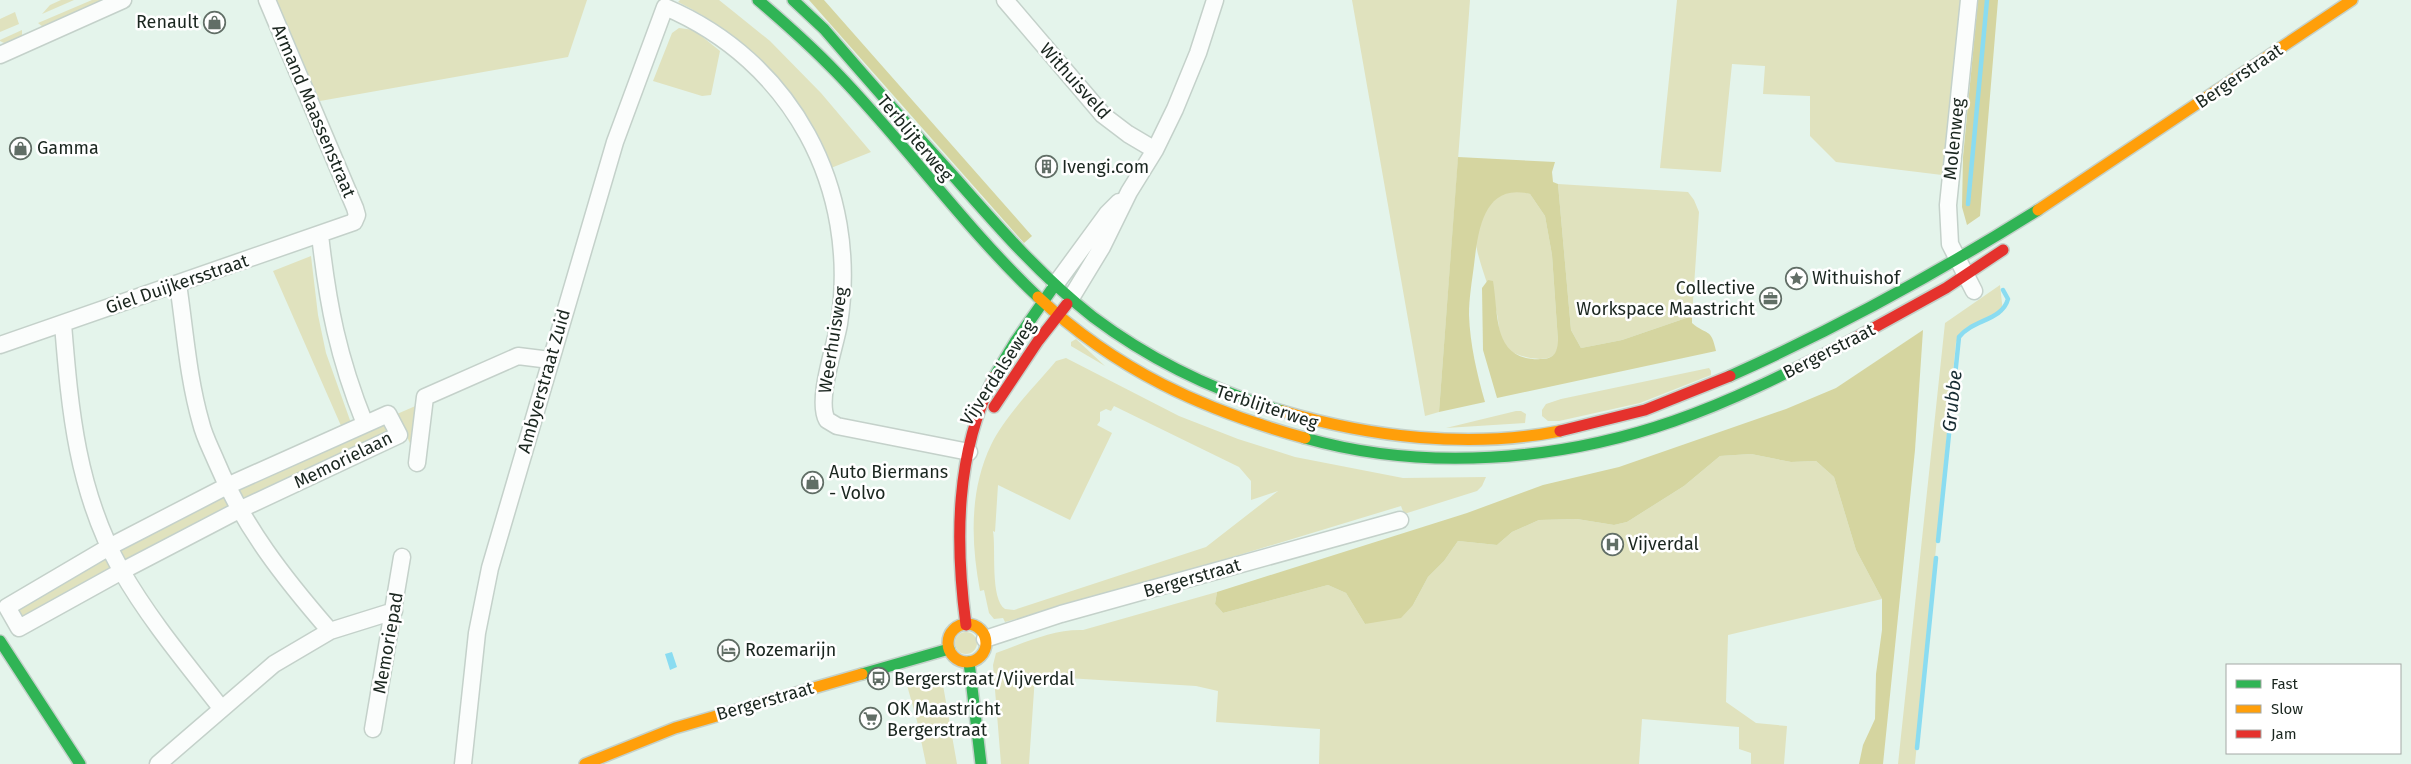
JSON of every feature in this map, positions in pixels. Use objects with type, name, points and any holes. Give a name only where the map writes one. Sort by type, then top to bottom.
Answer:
[{"type":"main road","name":"Terblijterweg","points":[[758,0],[809,44],[845,82],[968,226],[1008,269],[1043,302],[1088,339],[1155,381],[1212,408],[1260,426],[1317,442],[1352,449],[1408,456],[1490,457]]},
{"type":"main road","name":"Terblijterweg","points":[[793,0],[824,29],[1006,236],[1055,285],[1097,320],[1157,358],[1212,385],[1258,403],[1320,421],[1373,432],[1414,436],[1489,437]]},
{"type":"main road","name":"Bergerstraat","points":[[1489,437],[1533,435],[1611,420],[1676,399],[1835,327],[1958,261],[2020,222],[2127,154],[2352,0]]},
{"type":"main road","name":"Bergerstraat","points":[[2040,223],[2127,154]]},
{"type":"main road","name":"Bergerstraat","points":[[1490,457],[1573,448],[1618,438],[1683,418],[1746,392],[1832,351],[1965,276],[2013,243]]},
{"type":"main road","points":[[1043,302],[1055,285]]},
{"type":"main road","points":[[1058,315],[1071,298]]},
{"type":"main road","name":"Vijverdalseweg","points":[[966,625],[958,538],[961,490],[977,417],[1001,365],[1043,302]]},
{"type":"main road","name":"Vijverdalseweg","points":[[969,452],[995,405],[1058,315]]},
{"type":"main road","points":[[966,625],[978,628],[985,639],[983,652],[975,660],[969,662],[957,659],[949,649],[948,641],[958,627],[966,625]]},
{"type":"main road","points":[[0,641],[80,764]]},
{"type":"main road","name":"Bergerstraat","points":[[585,764],[638,741],[685,725],[949,649]]},
{"type":"main road","points":[[969,662],[981,764]]},
{"type":"street","points":[[0,55],[123,0]]},
{"type":"street","name":"Armand Maassenstraat","points":[[267,0],[355,208],[354,222]]},
{"type":"street","name":"Withuisveld","points":[[1005,0],[1103,116],[1155,150]]},
{"type":"street","points":[[1071,298],[1102,248],[1129,192],[1155,150],[1179,101],[1215,0]]},
{"type":"street","name":"Molenweg","points":[[1969,0],[1948,193],[1950,244],[1974,291]]},
{"type":"street","name":"Ambyerstraat Zuid","points":[[463,764],[470,691],[484,592],[615,142],[665,7]]},
{"type":"street","name":"Weerhuisweg","points":[[665,7],[713,31],[742,53],[763,73],[794,111],[820,160],[836,209],[843,266],[840,318],[823,402],[827,420],[837,426],[969,452]]},
{"type":"street","points":[[1055,285],[1107,214],[1129,192]]},
{"type":"street","name":"Giel Duijkersstraat","points":[[0,345],[354,222]]},
{"type":"street","points":[[320,235],[330,313],[337,344],[365,424]]},
{"type":"street","points":[[178,284],[192,386],[201,425],[227,486],[239,510],[270,559],[330,631]]},
{"type":"street","points":[[63,324],[70,410],[80,461],[88,491],[109,547],[156,624],[221,708]]},
{"type":"street","points":[[417,463],[425,396],[518,356],[550,360]]},
{"type":"street","name":"Memorielaan","points":[[388,414],[399,435],[239,510],[122,570],[19,628],[7,607],[109,547],[227,486],[365,424],[388,414]]},
{"type":"street","name":"Bergerstraat","points":[[985,639],[1062,614],[1400,520]]},
{"type":"street","name":"Memoriepad","points":[[373,729],[402,556]]},
{"type":"street","points":[[158,764],[274,664],[330,631],[394,611]]},
{"type":"green space","points":[[61,0],[74,0],[42,14],[50,5]]},
{"type":"green space","points":[[92,0],[105,0],[43,27],[38,23]]},
{"type":"green space","points":[[274,0],[587,0],[568,57],[320,101]]},
{"type":"green space","points":[[680,0],[719,0],[770,41],[821,93],[871,152],[831,168],[811,123],[790,92],[777,77],[763,62],[731,35],[678,2]]},
{"type":"green space","points":[[809,0],[824,0],[1032,236],[1024,243]]},
{"type":"green space","points":[[1352,0],[1470,0],[1439,412],[1425,416]]},
{"type":"green space","points":[[1677,0],[1963,0],[1942,175],[1836,162],[1810,136],[1810,96],[1763,94],[1765,66],[1732,64],[1721,172],[1660,168]]},
{"type":"green space","points":[[1978,0],[1998,0],[1980,216],[1967,225],[1962,207],[1963,157]]},
{"type":"green space","points":[[15,12],[19,24],[0,32],[0,19]]},
{"type":"green space","points":[[679,28],[694,30],[720,51],[711,95],[702,96],[653,81],[672,33]]},
{"type":"green space","points":[[22,30],[22,36],[6,44],[0,41],[0,40]]},
{"type":"green space","points":[[1458,157],[1555,162],[1552,172],[1553,182],[1558,184],[1571,330],[1581,348],[1622,340],[1692,316],[1692,323],[1710,335],[1716,351],[1497,398],[1483,350],[1482,288],[1488,280],[1493,281],[1501,335],[1506,345],[1515,353],[1526,358],[1547,358],[1555,354],[1558,341],[1552,255],[1545,216],[1530,194],[1514,192],[1502,195],[1493,202],[1486,213],[1481,225],[1476,252],[1469,315],[1474,359],[1485,402],[1439,412]]},
{"type":"green space","points":[[1558,184],[1688,192],[1699,212],[1692,316],[1622,340],[1581,348],[1571,330]]},
{"type":"green space","points":[[1520,191],[1530,194],[1545,216],[1552,255],[1558,345],[1553,356],[1540,359],[1518,355],[1504,345],[1500,335],[1496,310],[1476,244],[1478,229],[1490,205],[1501,195]]},
{"type":"green space","points":[[311,256],[318,315],[326,353],[351,423],[342,428],[273,271]]},
{"type":"green space","points":[[2000,285],[2003,312],[1972,326],[1956,342],[1915,764],[1898,764],[1945,323]]},
{"type":"green space","points":[[1923,330],[1915,450],[1883,764],[1859,764],[1863,745],[1875,719],[1876,674],[1882,630],[1882,599],[1856,550],[1834,477],[1816,461],[1791,462],[1751,454],[1720,456],[1684,486],[1627,522],[1614,525],[1577,519],[1539,520],[1512,532],[1497,545],[1458,541],[1444,561],[1428,577],[1413,605],[1401,618],[1365,624],[1346,593],[1328,585],[1223,613],[1215,604],[1217,592],[1467,513],[1543,485],[1619,467],[1786,409],[1836,388]]},
{"type":"green space","points":[[1076,339],[1105,366],[1071,346],[1071,342]]},
{"type":"green space","points":[[1066,358],[1179,416],[1238,439],[1295,457],[1403,478],[1486,477],[1482,486],[1477,491],[1404,514],[1401,506],[1097,598],[1005,622],[1003,618],[994,619],[989,613],[984,590],[980,591],[974,536],[975,499],[984,463],[997,434],[1056,361]],"holes":[[[1114,406],[1239,467],[1251,481],[1251,500],[1278,491],[1206,547],[1014,610],[1005,609],[1000,603],[995,584],[993,531],[995,532],[998,485],[1070,520],[1112,433],[1097,425],[1100,421],[1100,412],[1106,409],[1111,411]]]},
{"type":"green space","points":[[1709,368],[1711,375],[1640,403],[1559,421],[1548,421],[1542,416],[1542,410],[1546,404],[1561,399]]},
{"type":"green space","points":[[420,404],[412,448],[397,414]]},
{"type":"green space","points":[[1516,411],[1526,414],[1525,423],[1446,428]]},
{"type":"green space","points":[[385,423],[391,434],[243,504],[235,487]]},
{"type":"green space","points":[[1751,454],[1791,462],[1816,461],[1834,477],[1856,550],[1882,599],[1728,635],[1726,702],[1756,723],[1787,726],[1784,764],[1751,764],[1751,753],[1739,749],[1739,727],[1642,719],[1639,764],[1319,764],[1320,729],[1216,722],[1218,691],[1196,686],[1035,676],[1029,764],[1001,764],[993,665],[996,653],[1050,634],[1083,630],[1217,592],[1215,604],[1223,613],[1328,585],[1346,593],[1365,624],[1413,605],[1428,577],[1444,561],[1458,541],[1497,545],[1512,532],[1539,520],[1577,519],[1614,525],[1627,522],[1684,486],[1720,456]]},
{"type":"green space","points":[[223,494],[230,510],[125,565],[117,548]]},
{"type":"green space","points":[[106,554],[114,570],[18,619],[15,604]]},
{"type":"green space","points":[[966,632],[974,635],[977,643],[974,651],[966,654],[958,651],[955,643],[958,635]]},
{"type":"green space","points":[[915,674],[941,674],[957,764],[926,764],[905,678]]},
{"type":"water","points":[[672,652],[677,667],[670,670],[665,654]]},
{"type":"waterway","name":"Grubbe","points":[[1968,204],[1987,0]]},
{"type":"waterway","name":"Grubbe","points":[[1938,541],[1959,337],[1965,331],[2000,312],[2008,299],[2003,290]]},
{"type":"waterway","name":"Grubbe","points":[[1917,748],[1936,558]]},
{"type":"traffic: fast","points":[[758,0],[836,72],[887,128],[985,243],[1038,297]]},
{"type":"traffic: fast","points":[[793,0],[824,29],[1005,234],[1074,302],[1114,332],[1160,360],[1208,384],[1282,411]]},
{"type":"traffic: fast","points":[[1730,376],[1809,339],[1887,298],[2038,210]]},
{"type":"traffic: fast","points":[[994,377],[1015,342],[1052,289]]},
{"type":"traffic: fast","points":[[1305,438],[1350,449],[1444,458],[1538,453],[1585,445],[1630,435],[1697,413],[1764,384],[1850,341]]},
{"type":"traffic: fast","points":[[0,641],[80,764]]},
{"type":"traffic: fast","points":[[862,674],[949,649]]},
{"type":"traffic: fast","points":[[969,662],[981,764]]},
{"type":"traffic: slow","points":[[2038,210],[2352,0]]},
{"type":"traffic: slow","points":[[1038,297],[1098,346],[1162,384],[1231,414],[1305,438]]},
{"type":"traffic: slow","points":[[1282,411],[1350,428],[1420,438],[1491,439],[1560,431]]},
{"type":"traffic: slow","points":[[967,624],[980,630],[986,643],[980,656],[967,662],[954,656],[948,643],[954,630],[967,624]]},
{"type":"traffic: slow","points":[[585,764],[675,728],[862,674]]},
{"type":"traffic: jam","points":[[1850,341],[1946,288],[2003,250]]},
{"type":"traffic: jam","points":[[994,407],[1038,341],[1067,304]]},
{"type":"traffic: jam","points":[[1560,431],[1645,410],[1730,376]]},
{"type":"traffic: jam","points":[[966,625],[960,562],[961,498],[972,436],[981,406],[994,377]]},
{"type":"place","name":"Renault","points":[[215,22]]},
{"type":"place","name":"Gamma","points":[[21,148]]},
{"type":"place","name":"Ivengi.com","points":[[1046,167]]},
{"type":"place","name":"Withuishof","points":[[1796,278]]},
{"type":"place","name":"Collective Workspace Maastricht","points":[[1771,298]]},
{"type":"place","name":"Auto Biermans - Volvo","points":[[813,482]]},
{"type":"place","name":"Vijverdal","points":[[1612,544]]},
{"type":"place","name":"Rozemarijn","points":[[729,650]]},
{"type":"place","name":"Bergerstraat/Vijverdal","points":[[878,679]]},
{"type":"place","name":"OK Maastricht Bergerstraat","points":[[871,719]]}]
